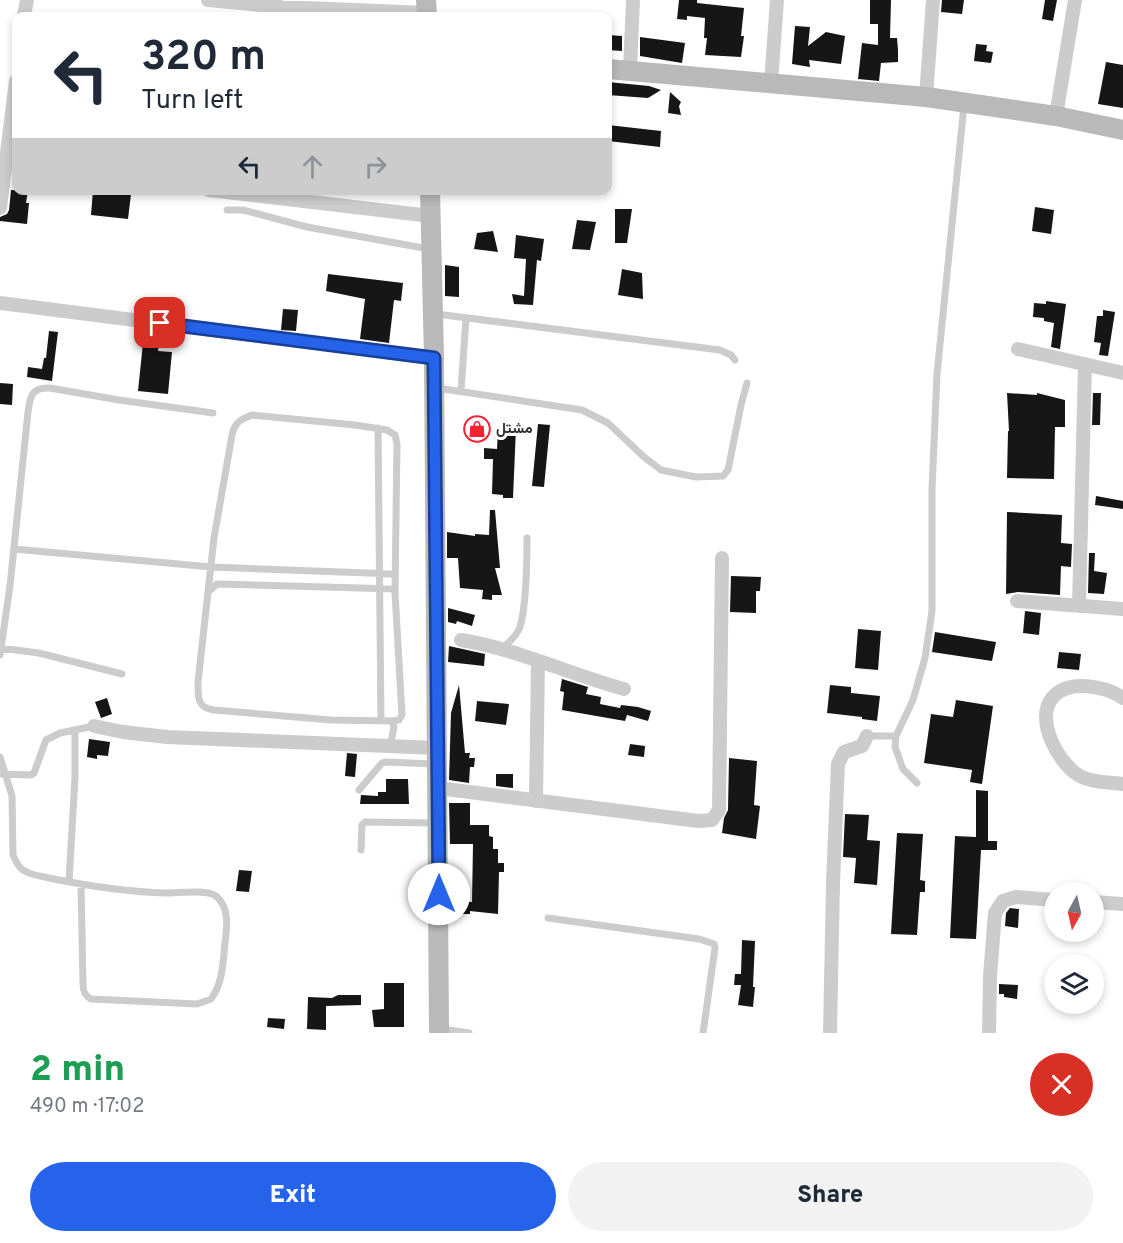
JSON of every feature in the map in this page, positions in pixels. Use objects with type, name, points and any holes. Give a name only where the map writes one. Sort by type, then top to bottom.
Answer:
[{"type":"main road","points":[[612,69],[926,97],[1056,116],[1123,130]]},
{"type":"main road","points":[[430,195],[434,358],[439,1031]]},
{"type":"street","points":[[208,0],[282,7],[426,10]]},
{"type":"street","points":[[630,70],[633,0]]},
{"type":"street","points":[[771,84],[777,0]]},
{"type":"street","points":[[926,97],[933,0]]},
{"type":"street","points":[[1056,116],[1075,0]]},
{"type":"street","points":[[0,208],[12,113]]},
{"type":"street","points":[[252,195],[431,216]]},
{"type":"street","points":[[0,303],[434,358]]},
{"type":"street","points":[[1018,349],[1123,373]]},
{"type":"street","points":[[1079,606],[1085,364]]},
{"type":"street","points":[[438,788],[698,821],[712,820],[719,810],[722,558]]},
{"type":"street","points":[[1017,601],[1123,609]]},
{"type":"street","points":[[461,640],[502,649],[624,689]]},
{"type":"street","points":[[536,801],[538,661]]},
{"type":"street","points":[[1123,698],[1101,688],[1089,687],[1063,691],[1053,697],[1049,704],[1047,726],[1055,750],[1075,773],[1090,781],[1123,784]]},
{"type":"street","points":[[94,726],[167,738],[390,746],[438,756]]},
{"type":"street","points":[[830,1033],[832,883],[838,764],[844,752],[862,746],[867,736]]},
{"type":"street","points":[[989,1033],[990,976],[995,913],[1004,901],[1016,897],[1044,899]]},
{"type":"street","points":[[1104,903],[1123,904]]},
{"type":"lane","points":[[917,783],[903,769],[895,747],[896,736],[913,700],[925,658],[932,611],[932,489],[937,374],[965,103]]},
{"type":"lane","points":[[226,210],[243,210],[307,226],[432,250]]},
{"type":"lane","points":[[433,314],[720,350],[731,355],[735,360]]},
{"type":"lane","points":[[461,391],[466,318]]},
{"type":"lane","points":[[434,388],[582,410],[609,423],[661,470],[713,478],[723,476],[728,470],[747,383]]},
{"type":"lane","points":[[122,674],[39,653],[0,650],[14,549],[30,397],[36,390],[50,388],[213,413]]},
{"type":"lane","points":[[252,415],[391,431],[395,435],[397,444],[395,589],[402,709],[399,720],[392,722],[331,720],[206,709],[201,706],[198,699],[198,682],[211,567],[235,424],[252,415]]},
{"type":"lane","points":[[378,428],[381,721]]},
{"type":"lane","points":[[502,649],[519,627],[527,538]]},
{"type":"lane","points":[[14,549],[211,567],[395,574]]},
{"type":"lane","points":[[207,593],[217,584],[395,589]]},
{"type":"lane","points":[[390,746],[394,727],[392,722]]},
{"type":"lane","points":[[3,774],[34,773],[46,740],[60,733],[94,726]]},
{"type":"lane","points":[[69,882],[75,730]]},
{"type":"lane","points":[[867,736],[896,736]]},
{"type":"lane","points":[[359,790],[382,763],[438,756]]},
{"type":"lane","points":[[0,757],[3,774],[12,795],[13,855],[16,864],[24,871],[69,882],[137,892],[208,892],[214,894],[226,911],[228,925],[220,984],[211,999],[197,1004],[88,997],[84,992],[83,984],[81,884]]},
{"type":"lane","points":[[361,850],[362,825],[365,822],[438,823]]},
{"type":"lane","points":[[439,894],[467,896]]},
{"type":"lane","points":[[548,918],[699,939],[714,944],[703,1033]]},
{"type":"lane","points":[[439,1031],[469,1033]]},
{"type":"building","points":[[679,0],[697,0],[697,3],[744,8],[741,57],[705,55],[707,38],[704,38],[705,18],[687,16],[687,20],[677,19]]},
{"type":"building","points":[[870,0],[891,0],[890,38],[897,38],[898,62],[881,63],[879,81],[858,79],[862,43],[878,45],[878,24],[870,24]]},
{"type":"building","points":[[942,0],[964,0],[962,14],[941,12]]},
{"type":"building","points":[[1045,0],[1057,0],[1053,21],[1042,19]]},
{"type":"building","points":[[795,26],[810,27],[808,46],[826,32],[845,36],[841,64],[809,60],[810,67],[792,64]]},
{"type":"building","points":[[612,35],[622,36],[622,51],[612,50]]},
{"type":"building","points":[[640,37],[685,43],[682,63],[640,56]]},
{"type":"building","points":[[976,44],[987,45],[986,51],[993,52],[991,63],[974,61]]},
{"type":"building","points":[[1106,62],[1123,65],[1123,108],[1098,104]]},
{"type":"building","points":[[612,82],[649,86],[661,90],[648,98],[612,95]]},
{"type":"building","points":[[670,92],[681,102],[679,106],[681,115],[668,113]]},
{"type":"building","points":[[612,125],[661,131],[660,147],[612,141]]},
{"type":"building","points":[[11,190],[12,195],[27,195],[26,203],[29,203],[27,224],[0,221],[0,217],[7,214]]},
{"type":"building","points":[[93,195],[131,195],[128,219],[91,215]]},
{"type":"building","points":[[1035,207],[1054,210],[1051,234],[1032,231]]},
{"type":"building","points":[[615,209],[632,209],[627,243],[615,243]]},
{"type":"building","points":[[577,220],[596,222],[590,250],[572,249]]},
{"type":"building","points":[[493,231],[498,252],[474,249],[477,233]]},
{"type":"building","points":[[516,235],[544,239],[541,261],[537,260],[533,305],[514,304],[512,294],[524,296],[526,259],[514,258]]},
{"type":"building","points":[[445,265],[459,267],[459,297],[445,296]]},
{"type":"building","points":[[622,269],[642,273],[643,299],[618,295]]},
{"type":"building","points":[[328,274],[403,283],[401,301],[394,300],[389,343],[360,339],[365,299],[326,291]]},
{"type":"building","points":[[1046,301],[1066,304],[1060,349],[1051,347],[1054,323],[1044,321],[1044,318],[1033,317],[1034,303],[1046,304]]},
{"type":"building","points":[[283,309],[298,310],[296,331],[281,330]]},
{"type":"building","points":[[1103,310],[1115,312],[1108,356],[1099,355],[1101,343],[1094,342],[1097,316],[1103,316]]},
{"type":"building","points":[[49,331],[58,332],[52,381],[27,377],[28,367],[42,369],[44,358],[46,358]]},
{"type":"building","points":[[143,343],[159,344],[158,351],[172,352],[168,394],[138,391]]},
{"type":"building","points":[[0,383],[13,384],[12,405],[0,404]]},
{"type":"building","points":[[1007,393],[1037,395],[1037,393],[1065,400],[1065,427],[1055,427],[1054,479],[1007,478],[1009,431]]},
{"type":"building","points":[[1093,393],[1101,393],[1100,425],[1092,425]]},
{"type":"building","points":[[538,424],[550,425],[544,487],[532,486]]},
{"type":"building","points":[[498,427],[516,428],[513,498],[503,498],[503,495],[492,494],[493,459],[484,459],[484,448],[497,449]]},
{"type":"building","points":[[1096,496],[1123,501],[1123,509],[1095,505]]},
{"type":"building","points":[[490,510],[495,510],[500,568],[495,568],[502,595],[492,595],[492,600],[482,599],[483,590],[460,588],[458,558],[447,558],[447,532],[475,536],[475,534],[489,535]]},
{"type":"building","points":[[1007,512],[1062,515],[1061,543],[1072,544],[1071,567],[1061,566],[1060,595],[1018,592],[1006,594]]},
{"type":"building","points":[[1089,553],[1095,553],[1094,571],[1107,573],[1104,594],[1088,593]]},
{"type":"building","points":[[731,576],[761,577],[760,591],[756,591],[756,613],[730,612]]},
{"type":"building","points":[[448,608],[475,615],[472,626],[457,621],[456,624],[448,622]]},
{"type":"building","points":[[1025,611],[1041,613],[1039,635],[1023,633]]},
{"type":"building","points":[[858,629],[881,631],[878,670],[855,668]]},
{"type":"building","points":[[935,632],[996,642],[992,661],[932,652]]},
{"type":"building","points":[[449,646],[485,654],[484,666],[448,662]]},
{"type":"building","points":[[1059,652],[1081,654],[1079,670],[1057,668]]},
{"type":"building","points":[[562,679],[588,687],[586,694],[601,697],[600,704],[620,708],[621,705],[638,707],[651,711],[648,721],[627,715],[625,721],[562,710],[564,692],[560,691]]},
{"type":"building","points":[[459,685],[465,753],[470,753],[469,758],[475,758],[474,767],[470,767],[469,783],[449,780],[451,713]]},
{"type":"building","points":[[830,685],[851,687],[851,693],[880,696],[877,721],[827,713]]},
{"type":"building","points":[[107,698],[112,714],[101,718],[95,702]]},
{"type":"building","points":[[956,700],[993,706],[982,784],[970,782],[972,770],[924,763],[931,714],[953,717]]},
{"type":"building","points":[[477,701],[509,704],[506,725],[475,721]]},
{"type":"building","points":[[89,739],[110,742],[108,756],[97,755],[97,759],[87,757]]},
{"type":"building","points":[[630,744],[645,746],[644,757],[628,755]]},
{"type":"building","points":[[347,753],[357,754],[355,777],[345,776]]},
{"type":"building","points":[[729,758],[757,761],[754,805],[760,806],[756,839],[722,833],[724,818],[728,810]]},
{"type":"building","points":[[496,774],[513,774],[513,788],[496,786]]},
{"type":"building","points":[[386,779],[408,779],[409,804],[360,804],[361,795],[378,796],[378,792],[386,792]]},
{"type":"building","points":[[976,790],[988,791],[988,841],[997,841],[997,850],[981,850],[976,939],[950,938],[955,836],[976,837]]},
{"type":"building","points":[[449,803],[470,803],[470,825],[489,825],[489,836],[493,837],[493,849],[498,849],[498,863],[504,863],[504,872],[499,872],[498,914],[470,911],[470,914],[450,914],[450,902],[472,902],[473,844],[450,844]]},
{"type":"building","points":[[845,814],[869,815],[867,840],[880,841],[877,885],[854,883],[856,858],[843,857]]},
{"type":"building","points":[[897,833],[923,834],[920,880],[925,881],[925,892],[920,892],[917,935],[891,934]]},
{"type":"building","points":[[239,870],[252,871],[249,892],[236,891]]},
{"type":"building","points":[[1010,908],[1019,909],[1018,928],[1005,926],[1006,913]]},
{"type":"building","points":[[742,940],[755,941],[753,1007],[738,1005],[741,985],[734,985],[735,974],[741,974]]},
{"type":"building","points":[[384,983],[404,983],[404,1027],[374,1027],[372,1010],[384,1009]]},
{"type":"building","points":[[999,984],[1018,985],[1017,999],[999,994]]},
{"type":"building","points":[[338,995],[361,995],[361,1005],[326,1006],[326,1030],[307,1029],[308,997],[332,998]]},
{"type":"building","points":[[268,1018],[285,1019],[284,1029],[267,1027]]},
{"type":"place","name":"مشتل","points":[[477,429]]},
{"type":"route","points":[[160,323],[434,358],[439,894]]}]
